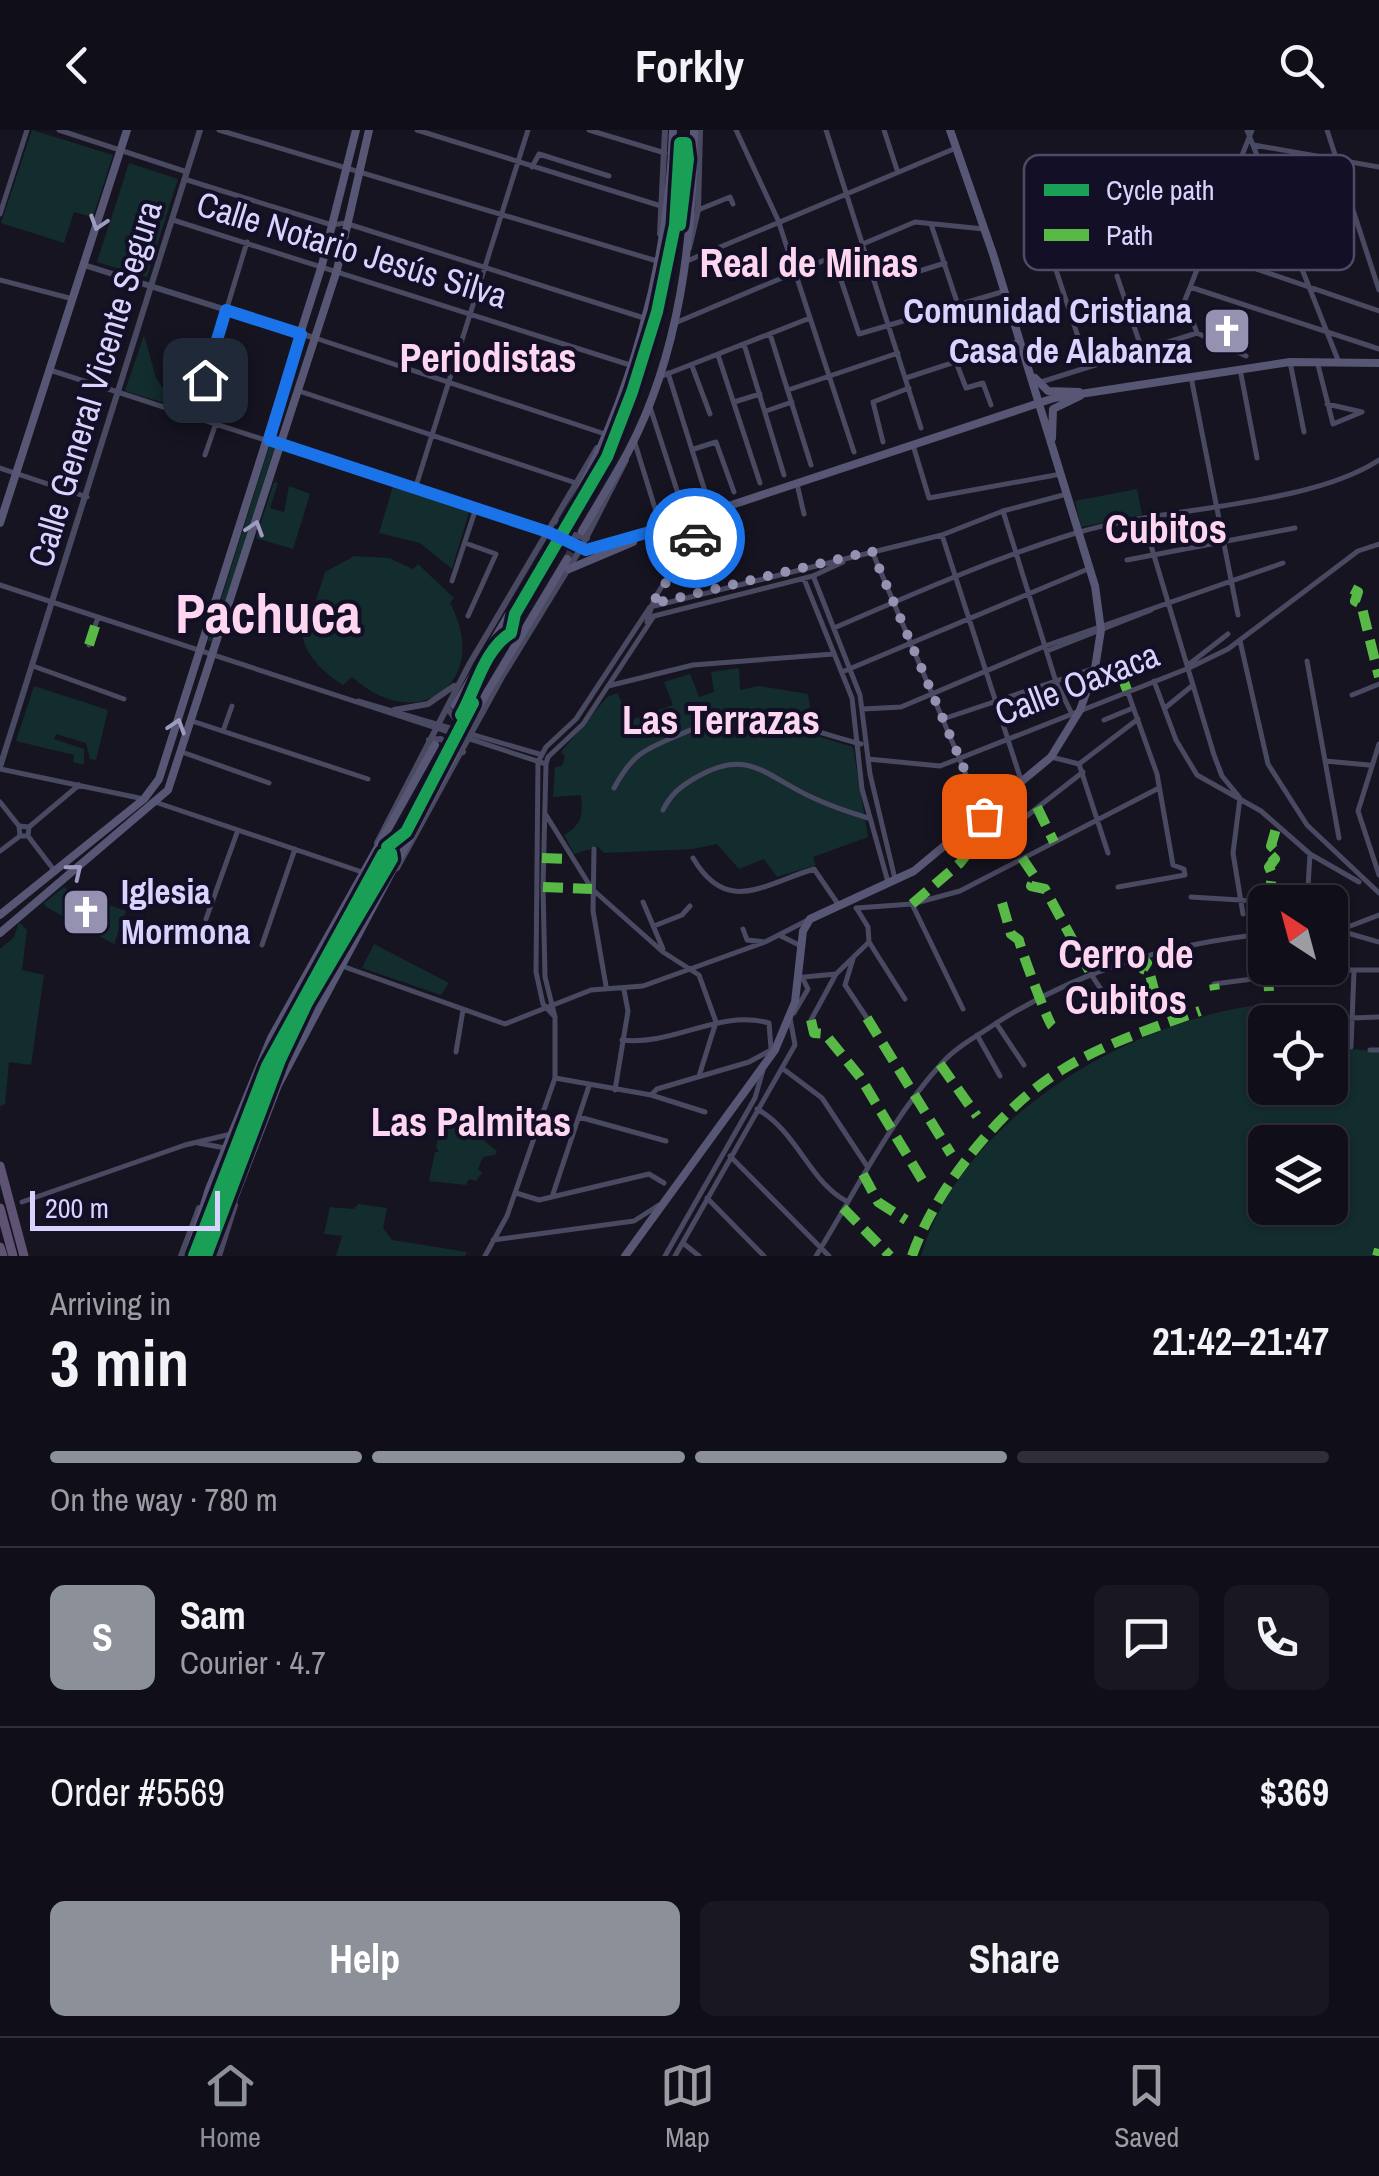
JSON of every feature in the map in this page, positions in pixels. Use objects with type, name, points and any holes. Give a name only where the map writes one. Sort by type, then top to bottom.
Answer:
[{"type":"main road","points":[[0,523],[128,130]]},
{"type":"main road","points":[[0,915],[144,799],[160,779],[322,265],[356,130]]},
{"type":"main road","points":[[0,933],[158,803],[182,752],[337,270],[369,130]]},
{"type":"main road","points":[[560,520],[604,438],[644,318],[669,206],[673,130]]},
{"type":"main road","points":[[584,535],[664,375],[687,257],[697,130]]},
{"type":"main road","points":[[624,1256],[764,1067],[791,1016],[800,946],[810,919],[893,883],[984,816],[1051,758],[1095,668],[1101,628],[1089,568],[1035,384],[950,130]]},
{"type":"main road","points":[[476,719],[514,644],[568,564],[1039,402],[1290,362],[1379,363]]},
{"type":"main road","points":[[1035,384],[1048,390],[1084,393]]},
{"type":"main road","points":[[1052,444],[1053,409],[1084,393]]},
{"type":"main road","points":[[548,532],[592,550],[641,538]]},
{"type":"main road","points":[[450,706],[550,546]]},
{"type":"main road","points":[[497,632],[497,618],[512,608]]},
{"type":"main road","points":[[514,644],[530,632],[532,615]]},
{"type":"main road","points":[[184,1256],[271,1038],[432,743]]},
{"type":"main road","points":[[215,1256],[278,1085],[459,752]]},
{"type":"main road","points":[[0,1166],[13,1256]]},
{"type":"main road","points":[[5,1212],[24,1256]]},
{"type":"main road","points":[[0,1248],[3,1256]]},
{"type":"street","points":[[0,214],[27,130]]},
{"type":"street","points":[[59,130],[332,225],[345,223],[644,318]]},
{"type":"street","name":"Calle General Vicente Segura","points":[[0,768],[200,130]]},
{"type":"street","points":[[219,130],[356,174],[659,258],[665,130]]},
{"type":"street","points":[[417,130],[661,206]]},
{"type":"street","points":[[416,486],[528,130]]},
{"type":"street","points":[[588,130],[665,153]]},
{"type":"street","points":[[687,257],[698,210],[697,130]]},
{"type":"street","points":[[736,130],[778,220],[854,452]]},
{"type":"street","points":[[826,130],[921,428]]},
{"type":"street","points":[[884,130],[898,171]]},
{"type":"street","points":[[1327,130],[1336,155]]},
{"type":"street","points":[[1249,132],[1257,155]]},
{"type":"street","points":[[1253,145],[1313,155]]},
{"type":"street","points":[[687,257],[956,148]]},
{"type":"street","points":[[532,167],[539,154],[606,175],[598,188]]},
{"type":"street","points":[[1354,162],[1379,166]]},
{"type":"street","points":[[698,210],[730,197],[733,204]]},
{"type":"street","points":[[1354,210],[1379,290]]},
{"type":"street","name":"Calle Notario Jesús Silva","points":[[173,220],[630,365]]},
{"type":"street","points":[[675,323],[915,222],[984,229]]},
{"type":"street","points":[[931,224],[958,305]]},
{"type":"street","points":[[194,416],[248,242]]},
{"type":"street","points":[[833,256],[860,334],[1005,291]]},
{"type":"street","points":[[1371,260],[1379,260]]},
{"type":"street","points":[[907,275],[945,263]]},
{"type":"street","points":[[84,265],[448,380],[604,438],[576,483],[560,520],[548,532],[459,682],[432,743]]},
{"type":"street","points":[[1056,270],[1088,367]]},
{"type":"street","points":[[1196,270],[1184,300],[1197,333]]},
{"type":"street","points":[[1263,270],[1379,311]]},
{"type":"street","points":[[1304,270],[1338,360]]},
{"type":"street","points":[[1117,276],[1142,350]]},
{"type":"street","points":[[0,280],[73,299]]},
{"type":"street","points":[[1190,287],[1379,349]]},
{"type":"street","points":[[708,501],[664,375],[811,317]]},
{"type":"street","points":[[1035,384],[1197,333],[1246,356]]},
{"type":"street","points":[[770,334],[811,465]]},
{"type":"street","points":[[906,378],[1019,341]]},
{"type":"street","points":[[744,344],[784,474]]},
{"type":"street","points":[[788,390],[898,353]]},
{"type":"street","points":[[718,355],[760,483]]},
{"type":"street","points":[[1317,360],[1326,404],[1333,424],[1362,412],[1326,404]]},
{"type":"street","points":[[956,362],[966,388],[983,384],[990,405]]},
{"type":"street","points":[[1290,362],[1304,432]]},
{"type":"street","points":[[692,366],[710,414]]},
{"type":"street","points":[[1240,369],[1257,458]]},
{"type":"street","points":[[50,370],[548,532]]},
{"type":"street","points":[[1192,377],[1238,615]]},
{"type":"street","points":[[883,442],[873,402],[909,388]]},
{"type":"street","points":[[298,391],[576,483]]},
{"type":"street","points":[[734,402],[760,394]]},
{"type":"street","points":[[766,411],[793,402]]},
{"type":"street","points":[[648,403],[683,509]]},
{"type":"street","points":[[204,455],[216,423]]},
{"type":"street","points":[[634,439],[658,518]]},
{"type":"street","points":[[693,449],[716,442],[734,492]]},
{"type":"street","points":[[913,445],[929,498],[1061,474]]},
{"type":"street","points":[[834,628],[1078,532],[1351,475],[1379,460]]},
{"type":"street","points":[[0,468],[87,497]]},
{"type":"street","points":[[798,484],[804,514]]},
{"type":"street","points":[[543,759],[579,728],[654,616],[804,579],[872,551],[942,535],[1003,511],[1067,494]]},
{"type":"street","points":[[452,581],[477,507]]},
{"type":"street","points":[[1003,511],[1056,682],[1076,711]]},
{"type":"street","points":[[485,1256],[516,1193],[554,1078],[555,1017],[536,972],[536,813],[543,759],[576,719],[706,516]]},
{"type":"street","points":[[1143,519],[1218,765],[1240,798],[1233,853],[1242,914]]},
{"type":"street","points":[[450,706],[458,722],[472,724],[581,548],[584,535],[570,534],[560,520]]},
{"type":"street","points":[[1126,560],[1295,528]]},
{"type":"street","points":[[942,535],[1022,783]]},
{"type":"street","points":[[465,543],[496,554],[468,616]]},
{"type":"street","name":"Calle Oaxaca","points":[[868,758],[940,766],[1189,667],[1240,640],[1358,551],[1379,544]]},
{"type":"street","points":[[872,551],[984,816]]},
{"type":"street","points":[[652,604],[847,560]]},
{"type":"street","points":[[864,709],[901,707],[1044,649],[1283,563]]},
{"type":"street","points":[[842,672],[1089,568]]},
{"type":"street","points":[[813,576],[864,709],[868,758],[893,883]]},
{"type":"street","points":[[804,579],[842,672],[858,743],[868,818],[893,883]]},
{"type":"street","points":[[0,585],[355,702],[543,759]]},
{"type":"street","points":[[646,627],[652,604]]},
{"type":"street","points":[[89,645],[98,617]]},
{"type":"street","points":[[1189,667],[1228,634]]},
{"type":"street","points":[[1240,640],[1268,764],[1306,825],[1379,893]]},
{"type":"street","points":[[595,689],[694,665],[844,652]]},
{"type":"street","points":[[1307,660],[1322,723],[1339,838]]},
{"type":"street","points":[[33,666],[124,699]]},
{"type":"street","points":[[943,719],[1095,668]]},
{"type":"street","points":[[1154,681],[1190,767],[1206,782],[1240,798],[1310,854],[1359,882]]},
{"type":"street","points":[[394,710],[428,704],[459,682]]},
{"type":"street","points":[[1164,708],[1194,684]]},
{"type":"street","points":[[1352,695],[1379,684]]},
{"type":"street","points":[[1118,887],[1185,875],[1184,869],[1173,865],[1159,788],[1127,690]]},
{"type":"street","points":[[355,702],[394,710],[436,727]]},
{"type":"street","points":[[223,731],[232,706]]},
{"type":"street","points":[[1104,720],[1132,708]]},
{"type":"street","points":[[614,788],[630,760],[641,751],[730,717],[773,718],[867,745]]},
{"type":"street","points":[[432,743],[441,739],[459,752],[470,738],[476,719]]},
{"type":"street","points":[[1078,764],[1138,719]]},
{"type":"street","points":[[192,721],[368,779]]},
{"type":"street","points":[[1379,744],[1369,765],[1358,819],[1379,874]]},
{"type":"street","points":[[182,752],[269,783]]},
{"type":"street","points":[[1051,758],[1078,764],[1083,772],[1108,854]]},
{"type":"street","points":[[543,759],[545,977],[550,1007]]},
{"type":"street","points":[[1325,762],[1369,765]]},
{"type":"street","points":[[662,810],[680,787],[717,766],[740,764],[774,773],[809,796],[868,818]]},
{"type":"street","points":[[0,768],[158,803],[363,872]]},
{"type":"street","points":[[1019,822],[1083,772]]},
{"type":"street","points":[[20,826],[29,826],[80,784]]},
{"type":"street","points":[[856,908],[912,904],[960,891],[1159,788]]},
{"type":"street","points":[[0,802],[20,826],[20,836]]},
{"type":"street","points":[[536,813],[545,813]]},
{"type":"street","points":[[545,813],[592,890],[664,952],[691,969],[704,985],[716,1022],[699,1076]]},
{"type":"street","points":[[29,826],[28,836],[55,871]]},
{"type":"street","points":[[206,919],[238,830]]},
{"type":"street","points":[[0,851],[20,836],[28,836]]},
{"type":"street","points":[[262,944],[294,849]]},
{"type":"street","points":[[594,849],[592,890],[606,986]]},
{"type":"street","points":[[1308,885],[1310,854]]},
{"type":"street","points":[[693,858],[708,880],[731,891],[760,888],[814,869],[838,904]]},
{"type":"street","points":[[1190,897],[1248,899]]},
{"type":"street","points":[[848,900],[868,928],[869,942],[904,999]]},
{"type":"street","points":[[643,902],[664,952]]},
{"type":"street","points":[[912,904],[963,1009]]},
{"type":"street","points":[[654,926],[682,915],[690,906]]},
{"type":"street","points":[[1348,927],[1379,916]]},
{"type":"street","points":[[342,966],[512,1023],[606,986],[624,990],[691,969],[781,936],[810,919]]},
{"type":"street","points":[[743,929],[747,940],[765,942]]},
{"type":"street","points":[[1348,931],[1379,942]]},
{"type":"street","points":[[781,936],[800,946]]},
{"type":"street","points":[[818,1253],[868,1167],[940,1064],[977,1036],[1091,974],[1140,955],[1248,937]]},
{"type":"street","points":[[811,1020],[836,974],[869,942]]},
{"type":"street","points":[[853,957],[844,985],[867,1018]]},
{"type":"street","points":[[1348,971],[1379,970]]},
{"type":"street","points":[[1350,1046],[1354,971]]},
{"type":"street","points":[[799,977],[836,974]]},
{"type":"street","points":[[1091,974],[1118,1014]]},
{"type":"street","points":[[1214,984],[1248,979]]},
{"type":"street","points":[[615,1090],[628,1011],[624,990]]},
{"type":"street","points":[[456,1052],[464,1010]]},
{"type":"street","points":[[675,1256],[795,1045],[791,1016]]},
{"type":"street","points":[[1348,1019],[1379,1018]]},
{"type":"street","points":[[622,1040],[646,1043],[716,1022],[769,1023],[773,1049],[749,1062],[657,1089],[651,1096]]},
{"type":"street","points":[[996,1023],[1024,1065]]},
{"type":"street","points":[[977,1036],[1000,1076]]},
{"type":"street","points":[[1370,1050],[1379,1050]]},
{"type":"street","points":[[665,1256],[754,1098],[764,1067]]},
{"type":"street","points":[[782,1068],[822,1098],[868,1167]]},
{"type":"street","points":[[554,1078],[651,1096],[705,1112]]},
{"type":"street","points":[[552,1197],[589,1086]]},
{"type":"street","points":[[757,1109],[778,1123],[832,1192],[846,1202]]},
{"type":"street","points":[[579,1117],[666,1141]]},
{"type":"street","points":[[5,1212],[22,1202],[195,1142],[231,1134]]},
{"type":"street","points":[[195,1142],[225,1148]]},
{"type":"street","points":[[730,1156],[768,1190],[818,1253],[829,1256]]},
{"type":"street","points":[[516,1193],[539,1200],[645,1174],[664,1184]]},
{"type":"street","points":[[6,1194],[22,1202]]},
{"type":"street","points":[[708,1198],[764,1256]]},
{"type":"street","points":[[493,1240],[634,1221],[666,1202]]},
{"type":"street","points":[[682,1243],[699,1256]]},
{"type":"green space","points":[[32,130],[113,155],[93,217],[74,212],[64,243],[1,223]]},
{"type":"green space","points":[[129,163],[178,179],[147,277],[97,262]]},
{"type":"green space","points":[[144,335],[156,378],[175,406],[125,391]]},
{"type":"green space","points":[[270,444],[275,446],[213,642],[208,641]]},
{"type":"green space","points":[[274,482],[278,483],[270,508],[284,512],[289,486],[310,494],[293,549],[256,538]]},
{"type":"green space","points":[[393,486],[469,512],[452,569],[420,543],[379,533]]},
{"type":"green space","points":[[1137,489],[1142,515],[1081,527],[1075,501]]},
{"type":"green space","points":[[354,556],[389,558],[413,569],[418,564],[454,598],[450,603],[461,631],[462,656],[455,676],[442,692],[424,701],[402,702],[377,694],[352,677],[343,685],[321,668],[309,652],[303,626],[309,623],[325,572]]},
{"type":"green space","points":[[739,668],[740,690],[759,686],[808,694],[814,735],[853,747],[868,837],[813,857],[816,865],[777,877],[764,859],[739,869],[717,844],[693,849],[604,853],[598,847],[574,854],[564,835],[580,819],[581,795],[553,797],[555,767],[562,766],[565,756],[561,752],[607,697],[617,693],[631,720],[673,705],[664,682],[690,674],[699,697],[714,692],[711,672]]},
{"type":"green space","points":[[34,686],[108,710],[96,760],[90,759],[86,743],[56,734],[54,739],[84,749],[84,765],[73,762],[74,755],[16,741]]},
{"type":"green space","points":[[64,887],[74,894],[67,918],[98,928],[106,904],[126,911],[114,944],[46,907],[44,903]]},
{"type":"green space","points":[[19,922],[27,930],[22,970],[44,975],[31,1065],[9,1062],[5,1104],[0,1106],[0,949],[14,937]]},
{"type":"green space","points":[[374,944],[449,983],[441,995],[362,968]]},
{"type":"green space","points":[[1248,1007],[1248,1105],[1348,1105],[1348,1048],[1379,1052],[1379,1256],[921,1256],[941,1207],[971,1163],[1008,1123],[1052,1088],[1149,1035]]},
{"type":"green space","points":[[448,1115],[490,1123],[494,1128],[483,1140],[497,1151],[483,1157],[478,1169],[482,1173],[466,1185],[429,1181],[435,1152],[439,1152],[436,1147],[441,1120],[447,1121]]},
{"type":"green space","points":[[358,1204],[387,1208],[383,1228],[392,1240],[467,1252],[465,1256],[336,1256],[342,1236],[324,1234],[330,1207],[354,1209]]},
{"type":"tunnel","points":[[567,559],[582,532]]},
{"type":"marked path","points":[[1352,589],[1358,592],[1355,601],[1361,604],[1379,677]]},
{"type":"marked path","points":[[89,645],[98,617]]},
{"type":"marked path","points":[[1121,674],[1127,690]]},
{"type":"marked path","points":[[912,904],[960,863],[1002,809],[999,804]]},
{"type":"marked path","points":[[1037,807],[1054,842]]},
{"type":"marked path","points":[[1271,885],[1269,867],[1275,859],[1270,854],[1275,850],[1271,846],[1277,825]]},
{"type":"marked path","points":[[542,858],[571,859]]},
{"type":"marked path","points":[[1022,858],[1035,877],[1031,886],[1045,889],[1091,974]]},
{"type":"marked path","points":[[543,887],[592,889]]},
{"type":"marked path","points":[[1002,903],[1011,934],[1019,940],[1052,1026]]},
{"type":"marked path","points":[[1140,955],[1147,963],[1143,969],[1149,971],[1157,1001]]},
{"type":"marked path","points":[[1214,984],[1215,990]]},
{"type":"marked path","points":[[1269,985],[1269,991]]},
{"type":"marked path","points":[[912,1256],[954,1177],[1018,1103],[1081,1059],[1200,1011]]},
{"type":"marked path","points":[[867,1018],[951,1154]]},
{"type":"marked path","points":[[811,1020],[814,1033],[825,1034],[860,1077],[927,1188]]},
{"type":"marked path","points":[[940,1064],[977,1116]]},
{"type":"marked path","points":[[863,1174],[878,1202],[906,1220]]},
{"type":"marked path","points":[[843,1208],[890,1256]]},
{"type":"marked path","points":[[1377,1256],[1379,1249]]},
{"type":"cycle path","points":[[461,715],[487,659],[511,633],[515,614],[607,457],[657,312],[675,225],[680,143],[686,143],[688,159],[680,225],[675,225]]},
{"type":"cycle path","points":[[387,847],[406,832],[473,703]]},
{"type":"cycle path","points":[[194,1256],[267,1066],[383,854],[391,853],[392,859],[307,1003],[280,1060],[206,1256]]},
{"type":"way so far","points":[[695,538],[652,604],[872,551],[984,816]]},
{"type":"place","name":"Comunidad Cristiana Casa de Alabanza","points":[[1227,331]]},
{"type":"place","name":"Iglesia Mormona","points":[[86,912]]},
{"type":"district","name":"Real de Minas","points":[[809,263]]},
{"type":"district","name":"Periodistas","points":[[488,358]]},
{"type":"district","name":"Cubitos","points":[[1166,529]]},
{"type":"district","name":"Pachuca","points":[[268,614]]},
{"type":"district","name":"Las Terrazas","points":[[721,720]]},
{"type":"district","name":"Cerro de Cubitos","points":[[1126,977]]},
{"type":"district","name":"Las Palmitas","points":[[471,1122]]},
{"type":"route","points":[[205,380],[226,310],[301,334],[269,440],[416,486],[548,532],[586,550],[641,538],[706,516],[695,538]]}]
